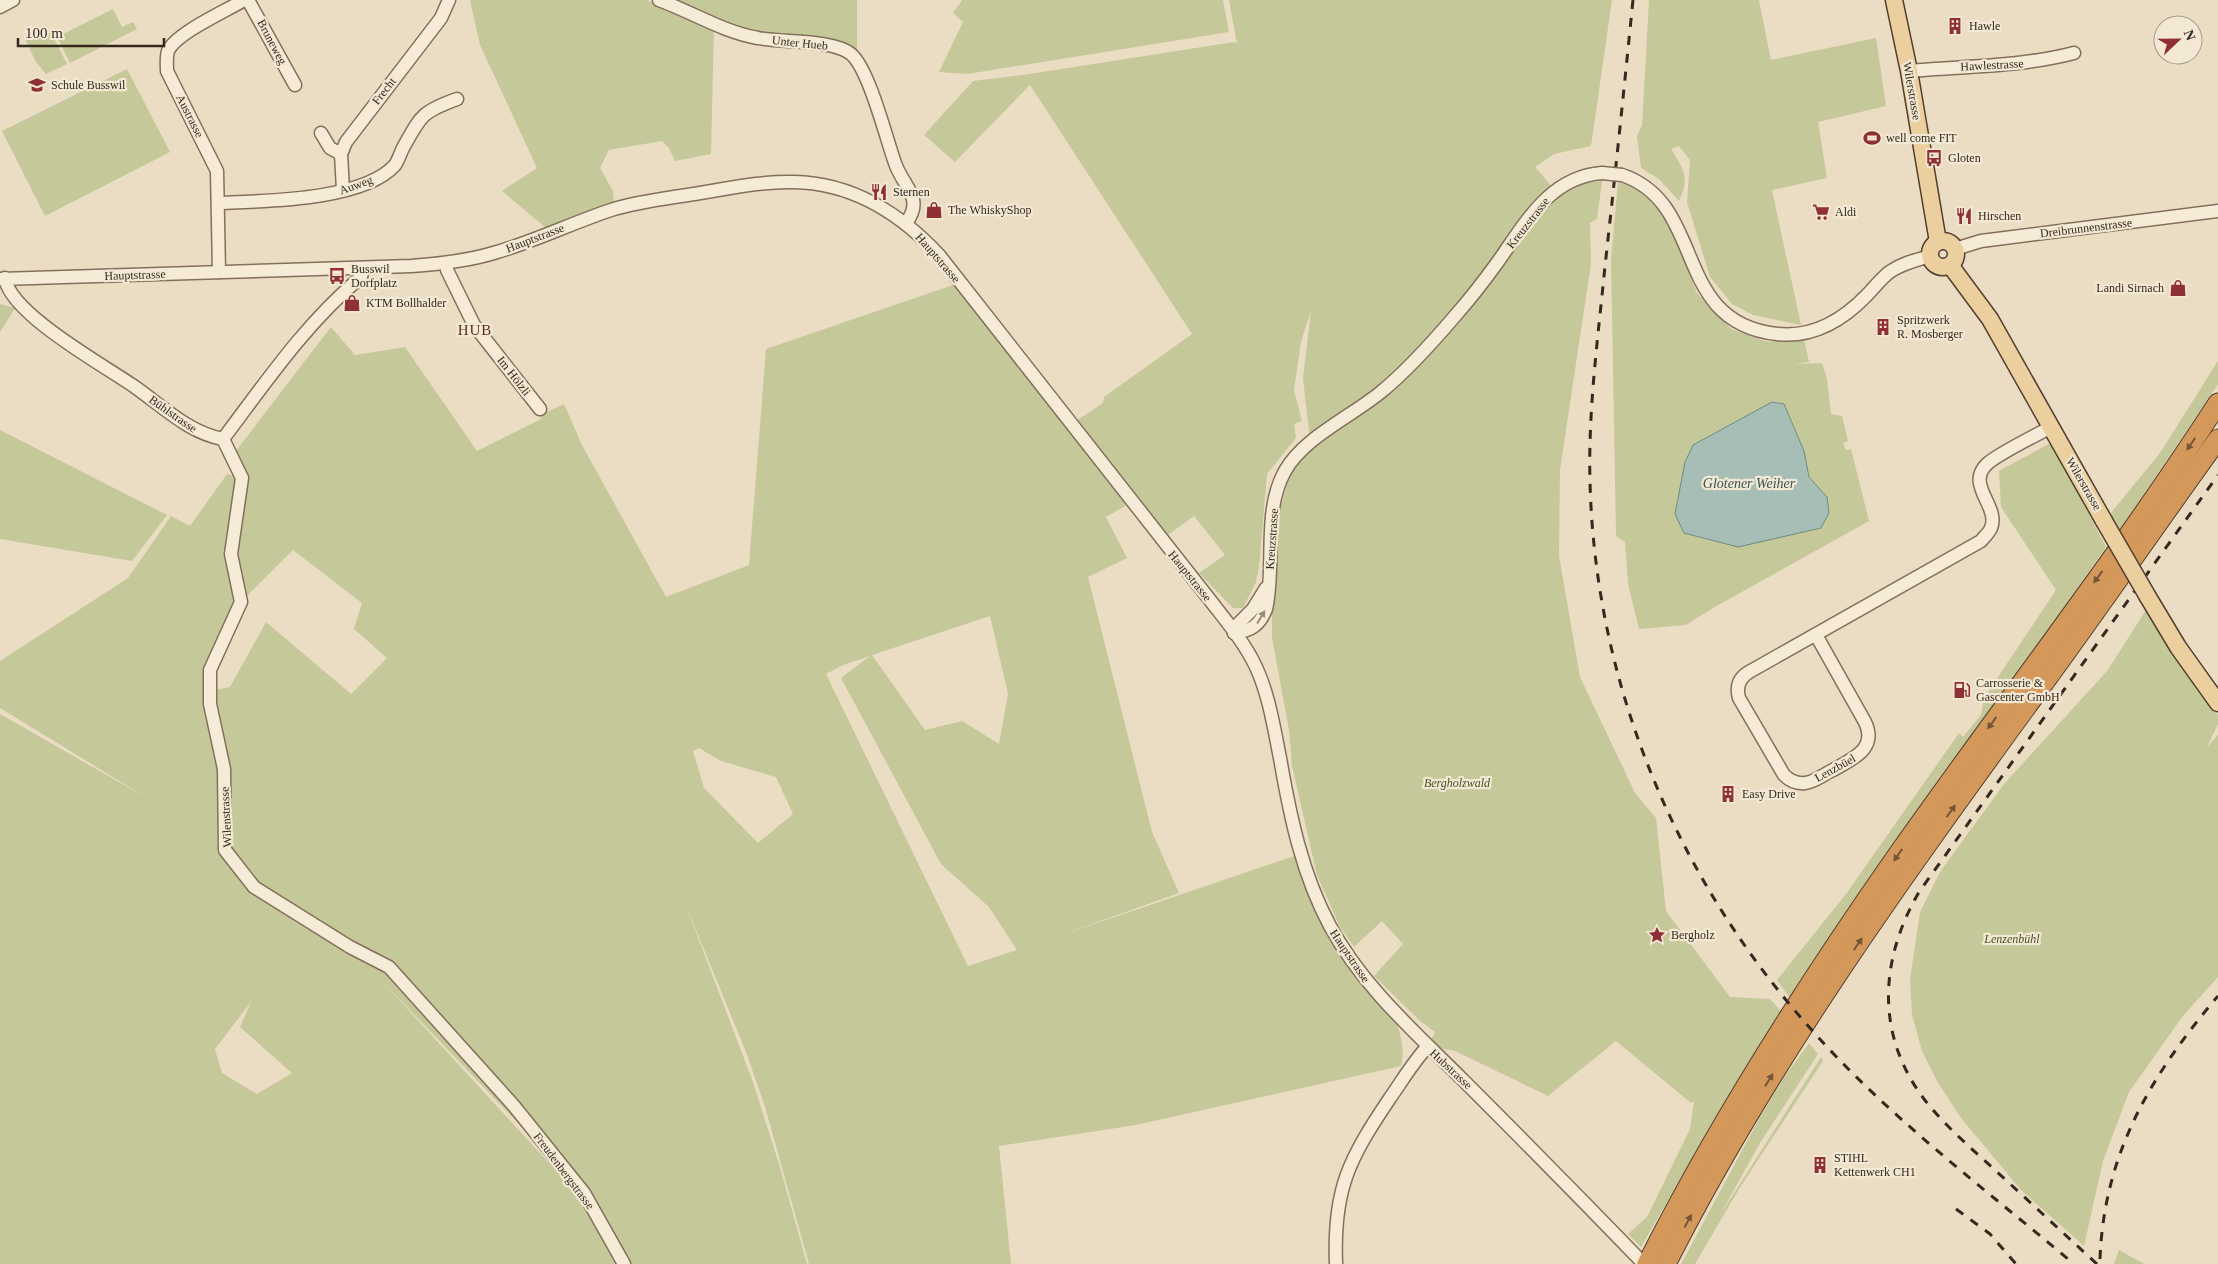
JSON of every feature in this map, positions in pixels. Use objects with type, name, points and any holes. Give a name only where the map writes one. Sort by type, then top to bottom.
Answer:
[{"type":"highway","points":[[1646,1264],[1716,1137],[1809,985],[1898,854],[2125,540],[2218,403]]},
{"type":"highway","points":[[1666,1264],[1743,1123],[1828,988],[1930,840],[2218,439]]},
{"type":"main road","name":"Wilerstrasse","points":[[1894,0],[1909,71],[1938,242]]},
{"type":"main road","points":[[1948,241],[1955,248],[1955,260],[1950,265],[1939,267],[1933,263],[1930,256],[1931,248],[1938,242],[1948,241]]},
{"type":"main road","name":"Wilerstrasse","points":[[1950,265],[1990,319],[2178,648],[2218,703]]},
{"type":"street","points":[[0,7],[13,0]]},
{"type":"street","name":"Bruneweg","points":[[246,0],[295,85]]},
{"type":"street","name":"Austrasse","points":[[219,272],[218,177],[214,164],[167,71],[167,61],[168,52],[180,37],[246,0]]},
{"type":"street","name":"Frecht","points":[[343,190],[341,154],[352,132],[441,18],[449,0]]},
{"type":"street","name":"Unter Hueb","points":[[659,0],[738,34],[778,42],[838,48],[850,54],[858,63],[874,101],[897,171],[914,199],[915,210],[906,223]]},
{"type":"street","name":"Hawlestrasse","points":[[1909,71],[2019,64],[2074,53]]},
{"type":"street","name":"Auweg","points":[[218,203],[286,200],[343,190],[386,173],[397,163],[413,129],[427,111],[457,99]]},
{"type":"street","points":[[321,133],[330,148],[341,154]]},
{"type":"street","name":"Kreuzstrasse","points":[[1234,632],[1238,624],[1257,604],[1267,586],[1274,501],[1282,478],[1292,460],[1312,441],[1367,403],[1412,364],[1475,293],[1530,217],[1551,194],[1574,179],[1602,173],[1622,175],[1649,187],[1665,204],[1698,278],[1715,304],[1733,319],[1761,331],[1778,334],[1798,334],[1827,326],[1854,307],[1892,271],[1907,263],[1930,256]]},
{"type":"street","name":"Hauptstrasse","points":[[3,278],[363,268],[446,263],[512,248],[612,210],[767,183],[795,182],[843,190],[864,198],[906,223],[939,256],[1234,632],[1257,669],[1264,690],[1276,735],[1300,854],[1320,906],[1341,945],[1356,967],[1394,1013],[1428,1046]]},
{"type":"street","name":"Dreibrunnenstrasse","points":[[1955,248],[1990,240],[2218,211]]},
{"type":"street","name":"Im Hölzli","points":[[446,263],[447,270],[474,325],[540,409]]},
{"type":"street","points":[[222,439],[294,344],[313,322],[361,277],[363,268]]},
{"type":"street","name":"Bühlstrasse","points":[[3,278],[11,294],[55,334],[134,386],[182,422],[202,434],[222,439]]},
{"type":"street","name":"Lenzbüel","points":[[1816,635],[1866,722],[1869,737],[1866,746],[1860,754],[1813,781],[1800,784],[1791,781],[1781,772],[1739,698],[1737,689],[1740,681],[1745,674],[1981,541],[1991,528],[1992,513],[1980,489],[1980,475],[1987,464],[2051,427]]},
{"type":"street","name":"Wilenstrasse","points":[[222,439],[242,478],[231,554],[241,602],[210,670],[210,704],[224,769],[225,850],[254,887],[350,947],[389,967],[514,1106]]},
{"type":"street","name":"Hubstrasse","points":[[1336,1264],[1336,1214],[1349,1164],[1374,1121],[1428,1046],[1646,1264]]},
{"type":"street","name":"Freudenbergstrasse","points":[[514,1106],[584,1193],[624,1264]]},
{"type":"green space","points":[[470,0],[646,0],[714,27],[711,154],[675,161],[669,148],[662,141],[609,150],[600,168],[613,191],[614,202],[546,228],[502,191],[537,168],[480,45]]},
{"type":"green space","points":[[670,0],[857,0],[857,51],[821,39],[777,38],[733,27]]},
{"type":"green space","points":[[962,0],[1223,0],[1229,32],[967,74],[939,72],[963,22],[953,13]]},
{"type":"green space","name":"Bergholzwald","points":[[1229,0],[1612,0],[1591,146],[1554,154],[1535,167],[1560,196],[1585,183],[1602,181],[1597,219],[1590,223],[1591,264],[1560,470],[1559,556],[1580,677],[1635,793],[1656,818],[1666,911],[1730,997],[1770,999],[1781,1011],[1708,1131],[1641,1247],[1628,1234],[1647,1217],[1690,1129],[1694,1101],[1691,1103],[1616,1041],[1548,1096],[1455,1051],[1428,1046],[1435,1032],[1419,1020],[1374,976],[1403,944],[1382,921],[1354,947],[1339,925],[1317,875],[1292,766],[1289,730],[1272,638],[1272,595],[1280,508],[1291,472],[1311,450],[1303,378],[1311,310],[1301,342],[1294,390],[1302,421],[1294,424],[1296,438],[1267,474],[1256,582],[1243,608],[1233,608],[1199,573],[1225,555],[1194,516],[1168,535],[1076,421],[1103,403],[1104,397],[1192,334],[1030,85],[955,162],[924,135],[973,81],[1234,42],[1237,44]]},
{"type":"green space","points":[[1649,0],[1759,0],[1771,60],[1876,38],[1886,106],[1818,122],[1827,178],[1772,190],[1801,325],[1753,315],[1732,304],[1710,277],[1687,202],[1690,160],[1679,146],[1671,149],[1682,168],[1685,180],[1679,201],[1659,179],[1641,168],[1637,136],[1642,125]]},
{"type":"green space","points":[[113,9],[122,27],[133,22],[137,29],[70,63],[57,37]]},
{"type":"green space","points":[[50,31],[67,64],[46,74],[36,62],[25,39]]},
{"type":"green space","points":[[127,69],[170,152],[45,216],[2,131]]},
{"type":"green space","points":[[1618,183],[1630,184],[1648,195],[1669,221],[1697,293],[1731,329],[1768,342],[1804,339],[1809,362],[1794,364],[1822,363],[1827,379],[1831,414],[1842,416],[1848,441],[1843,443],[1846,450],[1851,449],[1869,521],[1686,625],[1639,629],[1628,584],[1625,542],[1616,536],[1611,260]]},
{"type":"green space","points":[[956,284],[1132,502],[1106,517],[1127,558],[1088,577],[1152,832],[1179,893],[1053,938],[1300,854],[1321,908],[1388,1004],[1398,1025],[1402,1046],[1401,1066],[1136,1125],[999,1146],[1011,1264],[809,1264],[765,1107],[746,1052],[685,903],[753,1082],[779,1164],[807,1264],[0,1264],[0,714],[147,798],[0,708],[0,661],[128,578],[171,516],[190,526],[227,474],[241,478],[232,456],[331,327],[355,355],[405,347],[477,451],[541,419],[540,415],[564,404],[582,445],[666,597],[749,565],[766,349]],"holes":[[[293,550],[362,603],[354,629],[387,658],[351,694],[266,622],[230,687],[211,691],[226,637],[241,602]],[[990,616],[1008,694],[999,744],[962,721],[925,730],[872,655]],[[870,656],[841,678],[941,864],[989,907],[1017,950],[968,966],[826,674],[843,665]],[[699,748],[721,761],[776,777],[793,814],[758,843],[704,788],[693,751]],[[380,979],[582,1190],[562,1177]],[[251,1002],[240,1027],[292,1073],[257,1094],[222,1073],[215,1049]]]},
{"type":"green space","points":[[0,304],[15,308],[0,332]]},
{"type":"green space","points":[[2218,361],[2218,384],[2120,530],[2110,514],[2160,453]]},
{"type":"green space","points":[[0,430],[167,515],[132,561],[0,539]]},
{"type":"green space","points":[[2058,439],[2055,449],[2106,547],[1992,711],[1904,830],[1790,998],[1777,980],[1846,894],[1959,733],[1963,737],[1981,715],[1984,698],[2056,590],[2001,507],[1999,471]]},
{"type":"green space","name":"Lenzenbühl","points":[[2148,607],[2195,686],[2218,715],[2218,724],[2207,747],[2218,735],[2218,977],[2183,1016],[2129,1092],[2103,1161],[2084,1246],[2021,1190],[1961,1118],[1937,1081],[1922,1051],[1912,1015],[1910,979],[1920,912],[1940,872],[2004,784],[2107,671]]},
{"type":"green space","points":[[1809,1043],[1818,1054],[1760,1143],[1720,1215],[1821,1057],[1823,1061],[1739,1189],[1695,1264],[1681,1264],[1759,1119],[1785,1076]]},
{"type":"green space","points":[[2119,1250],[2144,1264],[2114,1264]]},
{"type":"water","name":"Glotener Weiher","points":[[1772,402],[1784,404],[1804,451],[1809,477],[1827,497],[1829,513],[1821,528],[1738,547],[1684,533],[1675,514],[1685,462],[1693,445]]},
{"type":"railway","points":[[1633,0],[1597,347],[1590,455],[1595,557],[1608,631],[1626,704],[1652,774],[1683,843],[1720,908],[1762,970],[1810,1028],[1871,1091],[1937,1150],[2074,1264]]},
{"type":"railway","points":[[2097,1264],[1959,1136],[1924,1099],[1908,1074],[1897,1049],[1891,1023],[1889,996],[1891,970],[1896,943],[1906,917],[1919,892],[2218,475]]},
{"type":"railway","points":[[2100,1259],[2103,1221],[2111,1184],[2121,1150],[2135,1117],[2152,1086],[2172,1056],[2218,996]]},
{"type":"railway","points":[[1956,1209],[1990,1234],[2016,1264]]},
{"type":"place","name":"Hawle","points":[[1955,26]]},
{"type":"place","name":"Schule Busswil","points":[[37,85]]},
{"type":"place","name":"well come FIT","points":[[1872,138]]},
{"type":"place","name":"Gloten","points":[[1934,158]]},
{"type":"place","name":"Sternen","points":[[879,192]]},
{"type":"place","name":"The WhiskyShop","points":[[934,210]]},
{"type":"place","name":"Aldi","points":[[1821,212]]},
{"type":"place","name":"Hirschen","points":[[1964,216]]},
{"type":"place","name":"Busswil Dorfplatz","points":[[337,276]]},
{"type":"place","name":"Landi Sirnach","points":[[2178,288]]},
{"type":"place","name":"KTM Bollhalder","points":[[352,303]]},
{"type":"place","name":"Spritzwerk R. Mosberger","points":[[1883,327]]},
{"type":"place","name":"Carrosserie & Gascenter GmbH","points":[[1962,690]]},
{"type":"place","name":"Easy Drive","points":[[1728,794]]},
{"type":"place","name":"Bergholz","points":[[1657,935]]},
{"type":"place","name":"STIHL Kettenwerk CH1","points":[[1820,1165]]},
{"type":"district","name":"HUB","points":[[475,330]]}]
